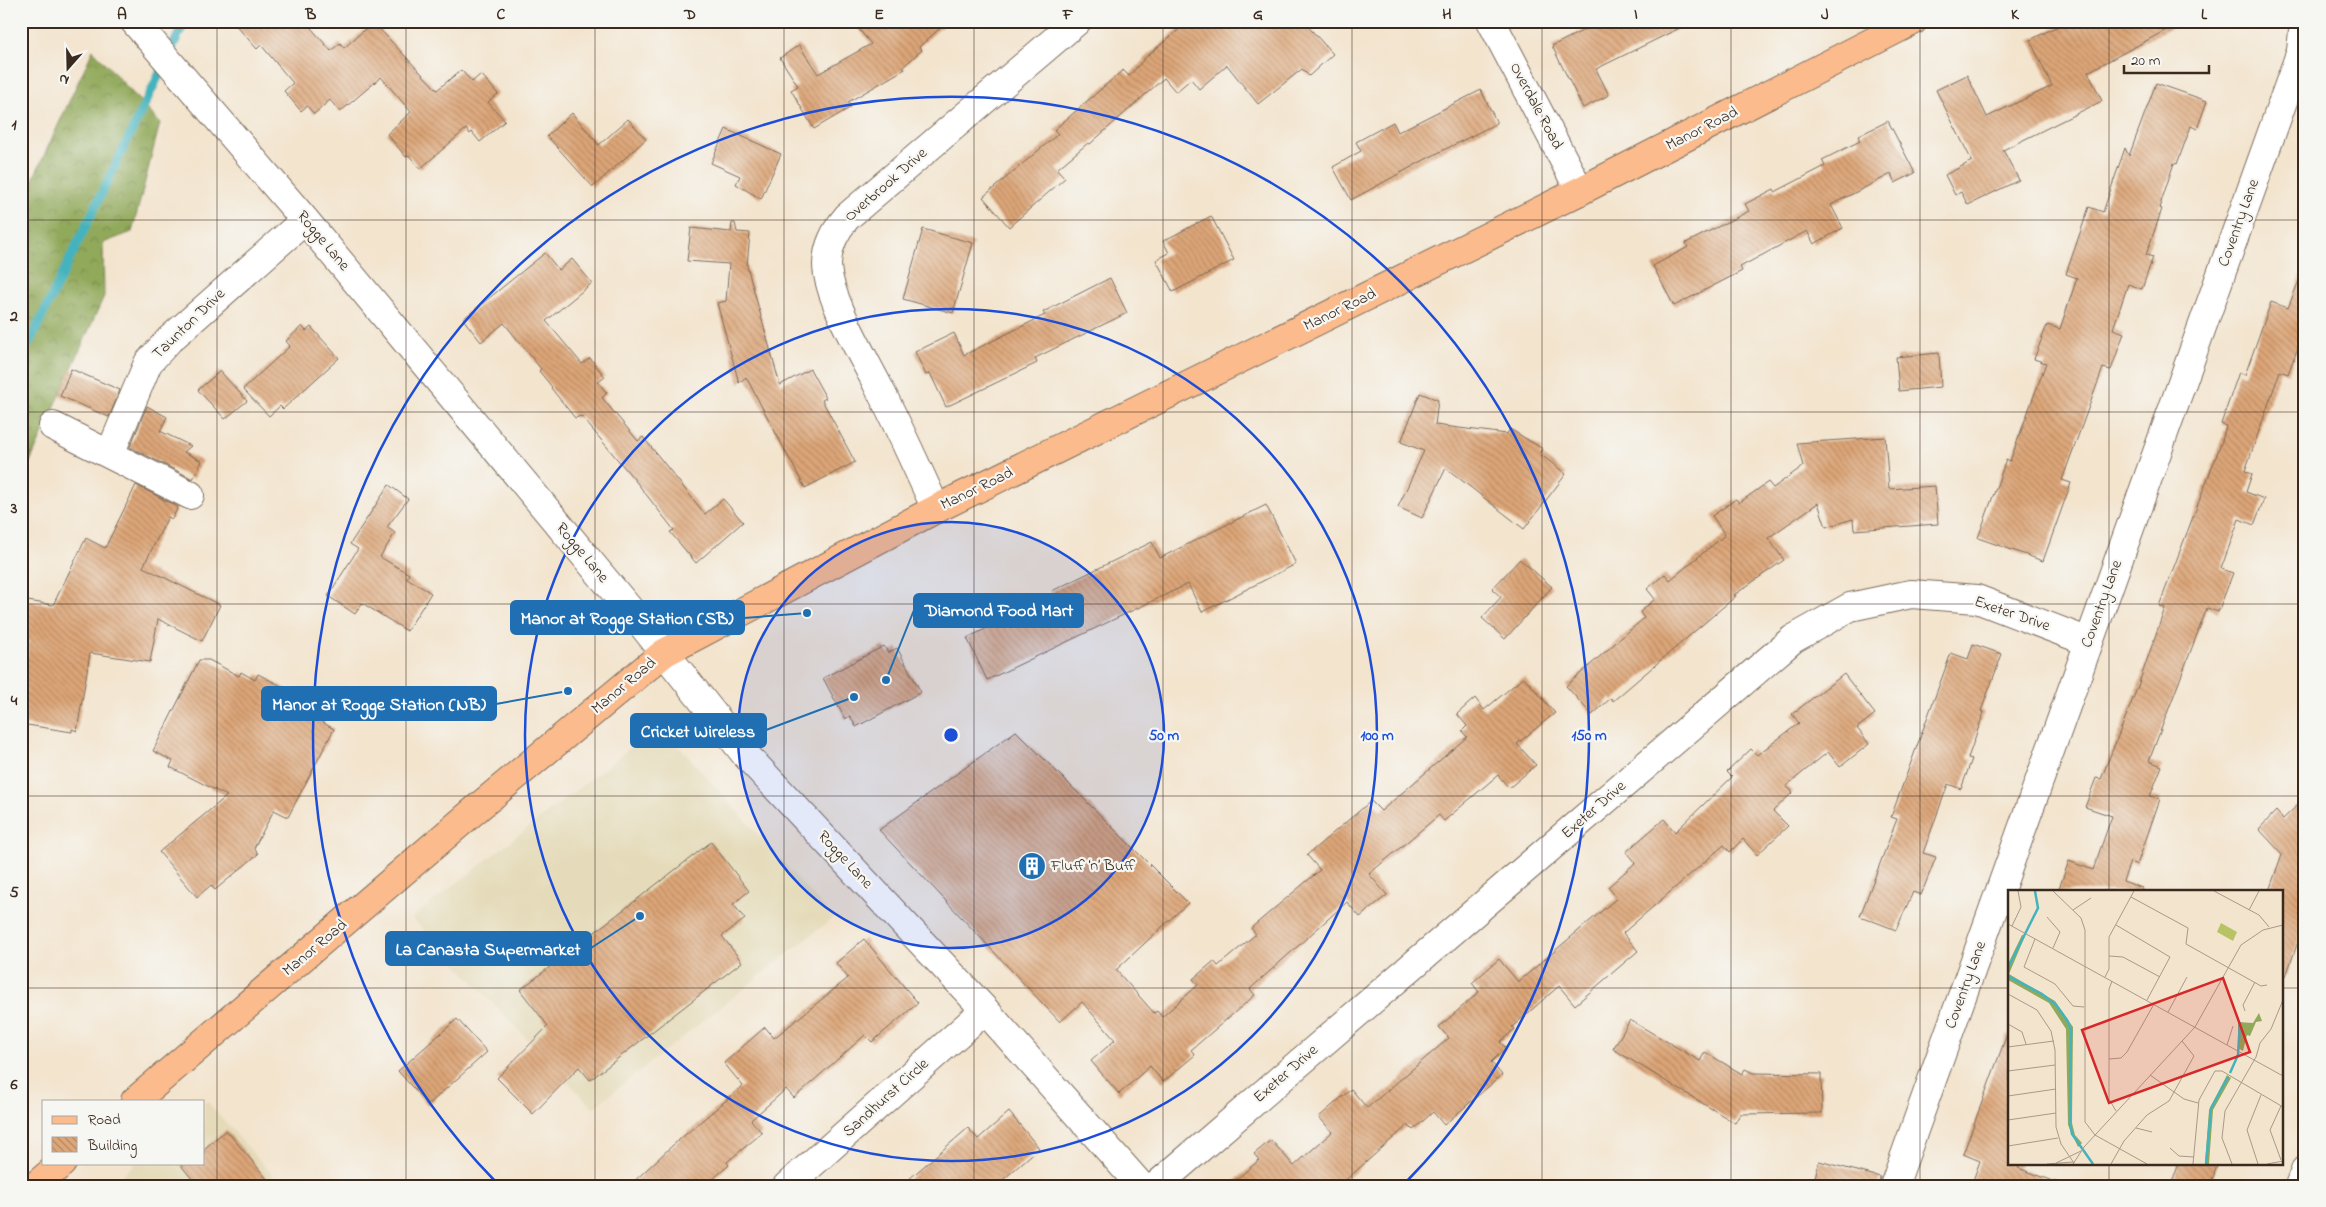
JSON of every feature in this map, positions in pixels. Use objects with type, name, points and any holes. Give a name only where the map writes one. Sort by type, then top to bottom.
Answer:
[{"type":"main road","name":"Manor Road","points":[[136,1100],[481,805],[664,653],[936,509],[1580,191],[1913,21]]},
{"type":"main road","points":[[36,1186],[61,1164]]},
{"type":"street","name":"Rogge Lane","points":[[134,21],[305,220],[664,653],[745,754],[986,1010],[1141,1186]]},
{"type":"street","name":"Overbrook Drive","points":[[936,509],[835,296],[827,266],[829,251],[833,238],[847,217],[1076,21]]},
{"type":"street","name":"Overdale Road","points":[[1491,21],[1580,191]]},
{"type":"street","name":"Coventry Lane","points":[[1894,1186],[2302,51],[2304,21]]},
{"type":"street","name":"Taunton Drive","points":[[110,454],[148,363],[169,340],[305,220]]},
{"type":"street","points":[[53,426],[190,494]]},
{"type":"street","name":"Exeter Drive","points":[[1156,1186],[1793,639],[1850,607],[1911,594],[1977,599],[2089,642]]},
{"type":"street","name":"Sandhurst Circle","points":[[788,1186],[986,1010]]},
{"type":"street","points":[[2299,1186],[2305,1170]]},
{"type":"shaded area","points":[[660,725],[833,918],[593,1108],[412,918]]},
{"type":"shaded area","points":[[207,1101],[282,1186],[110,1186],[135,1164],[205,1164],[205,1102]]},
{"type":"green space","points":[[93,50],[160,123],[132,232],[103,243],[104,296],[21,482],[21,205]]},
{"type":"building","points":[[232,21],[305,21],[331,51],[340,43],[344,48],[373,22],[437,90],[461,70],[472,82],[481,74],[498,94],[488,102],[505,121],[480,142],[472,132],[470,134],[466,129],[420,169],[409,155],[406,157],[387,134],[411,112],[381,77],[340,112],[330,100],[314,114],[307,106],[301,111],[284,91],[293,83],[261,45],[257,49]]},
{"type":"building","points":[[852,21],[948,21],[919,47],[922,50],[903,67],[905,69],[848,102],[851,107],[814,129],[791,90],[798,86],[780,58],[799,45],[818,74],[871,44]]},
{"type":"building","points":[[1189,21],[1303,21],[1333,54],[1309,76],[1302,69],[1258,104],[1227,65],[1199,89],[1191,79],[1176,92],[1164,78],[1090,144],[1088,143],[1057,169],[1065,178],[1009,227],[983,197],[1058,134],[1054,130],[1123,70],[1129,76],[1147,56]]},
{"type":"building","points":[[1602,21],[1694,21],[1596,69],[1609,95],[1583,108],[1552,46]]},
{"type":"building","points":[[2068,21],[2183,21],[2088,72],[2102,101],[2003,150],[2019,180],[1968,205],[1961,192],[1955,195],[1945,175],[1972,161],[1936,90],[1967,75],[1987,117],[2052,86],[2030,40]]},
{"type":"building","points":[[2156,83],[2207,101],[2197,129],[2191,126],[2177,164],[2174,163],[2159,208],[2162,209],[2146,255],[2153,257],[2142,289],[2128,284],[2113,329],[2124,333],[2111,370],[2103,368],[2062,480],[2071,483],[2043,561],[1978,538],[2006,460],[2010,461],[2046,363],[2034,359],[2047,325],[2060,329],[2077,278],[2066,274],[2089,207],[2103,212],[2125,148],[2129,156]]},
{"type":"building","points":[[1481,90],[1497,123],[1351,200],[1333,167],[1361,151],[1356,142],[1393,122],[1398,132]]},
{"type":"building","points":[[572,113],[599,145],[628,119],[646,139],[593,187],[547,136]]},
{"type":"building","points":[[1888,121],[1915,173],[1895,183],[1891,174],[1831,205],[1843,228],[1814,244],[1807,231],[1740,267],[1742,271],[1674,306],[1653,266],[1688,247],[1686,243],[1749,211],[1745,204],[1774,189],[1775,192],[1825,166],[1822,160],[1860,141],[1858,136]]},
{"type":"building","points":[[726,129],[781,154],[761,199],[736,184],[740,176],[711,163]]},
{"type":"building","points":[[1211,216],[1234,260],[1173,292],[1156,260],[1169,253],[1163,241]]},
{"type":"building","points":[[732,223],[735,223],[737,232],[750,233],[747,266],[780,385],[810,369],[826,398],[822,400],[855,462],[805,488],[746,377],[739,383],[717,303],[726,301],[729,264],[687,261],[691,228],[731,232]]},
{"type":"building","points":[[923,229],[973,243],[953,313],[903,299]]},
{"type":"building","points":[[545,253],[559,270],[572,259],[592,283],[546,321],[582,364],[590,358],[605,377],[598,382],[607,393],[602,398],[638,441],[643,437],[705,514],[723,499],[743,522],[696,563],[670,532],[674,530],[634,479],[581,416],[575,418],[539,371],[541,369],[504,323],[481,342],[463,319]]},
{"type":"building","points":[[2304,268],[2305,329],[2288,374],[2280,371],[2245,471],[2252,474],[2246,492],[2264,499],[2254,525],[2239,519],[2221,569],[2233,573],[2218,612],[2207,608],[2149,761],[2162,766],[2150,796],[2160,799],[2137,865],[2130,862],[2123,881],[2142,888],[2142,890],[2058,890],[2069,861],[2093,870],[2112,816],[2085,807],[2096,778],[2101,779],[2138,686],[2165,608],[2159,606],[2222,441],[2226,426],[2221,424],[2239,372],[2245,375],[2271,302],[2288,308]]},
{"type":"building","points":[[1110,278],[1127,313],[1035,358],[1037,363],[946,407],[930,373],[926,375],[915,352],[954,333],[964,355],[1045,315],[1043,312]]},
{"type":"building","points":[[302,326],[306,331],[311,327],[339,358],[283,409],[280,406],[269,416],[243,389],[290,346],[286,341]]},
{"type":"building","points":[[1939,353],[1941,387],[1899,391],[1896,357]]},
{"type":"building","points":[[71,369],[120,390],[109,417],[60,396]]},
{"type":"building","points":[[220,371],[247,401],[225,419],[198,390]]},
{"type":"building","points":[[1420,393],[1438,400],[1435,425],[1507,434],[1510,429],[1543,449],[1540,454],[1566,474],[1524,529],[1446,468],[1422,518],[1398,507],[1424,451],[1401,442]]},
{"type":"building","points":[[147,406],[167,417],[160,431],[191,446],[184,452],[202,461],[193,479],[130,447]]},
{"type":"building","points":[[1885,437],[1889,489],[1935,486],[1938,524],[1854,530],[1853,519],[1826,527],[1818,503],[1768,538],[1784,560],[1734,595],[1736,596],[1613,701],[1611,698],[1592,715],[1566,686],[1644,618],[1640,612],[1655,599],[1647,589],[1665,574],[1670,580],[1725,535],[1712,516],[1736,499],[1739,503],[1768,482],[1773,488],[1803,466],[1797,443]]},
{"type":"building","points":[[136,485],[178,507],[172,519],[168,517],[143,567],[220,605],[202,641],[158,619],[150,662],[90,653],[77,731],[72,729],[72,732],[21,724],[21,686],[29,642],[21,641],[21,600],[53,605],[86,538],[105,548]]},
{"type":"building","points":[[389,485],[408,499],[387,527],[395,533],[380,557],[409,574],[407,578],[431,593],[407,631],[362,603],[355,614],[328,596],[358,549],[350,544]]},
{"type":"building","points":[[1266,505],[1296,564],[1202,612],[1188,584],[987,680],[967,638],[1054,595],[1052,591],[1152,542],[1160,558]]},
{"type":"building","points":[[1520,559],[1552,587],[1505,639],[1482,618],[1501,597],[1492,589]]},
{"type":"building","points":[[1973,644],[2002,654],[1981,711],[1984,712],[1968,758],[1972,759],[1961,789],[1948,784],[1923,853],[1936,857],[1921,895],[1913,892],[1896,930],[1860,916],[1897,819],[1891,817],[1951,653],[1968,659]]},
{"type":"building","points":[[884,646],[888,653],[897,648],[921,692],[856,727],[850,716],[845,719],[823,678]]},
{"type":"building","points":[[199,660],[209,660],[239,676],[241,672],[255,680],[258,674],[287,689],[284,694],[322,712],[318,720],[334,729],[288,817],[274,810],[254,848],[258,854],[215,890],[211,885],[197,897],[159,852],[227,796],[170,767],[173,761],[153,751]]},
{"type":"building","points":[[1844,674],[1875,714],[1857,728],[1869,744],[1840,767],[1828,752],[1786,786],[1793,792],[1773,811],[1788,826],[1757,855],[1743,839],[1730,852],[1724,845],[1623,933],[1638,951],[1575,1005],[1559,986],[1512,1027],[1515,1029],[1500,1042],[1506,1048],[1491,1062],[1502,1075],[1444,1125],[1433,1112],[1413,1130],[1408,1125],[1339,1186],[1229,1186],[1259,1160],[1254,1154],[1271,1140],[1294,1166],[1332,1132],[1319,1117],[1351,1089],[1367,1108],[1449,1038],[1439,1027],[1479,992],[1472,983],[1499,959],[1518,982],[1617,898],[1608,887],[1635,863],[1626,852],[1664,819],[1675,832],[1732,777],[1727,772],[1751,749],[1757,755],[1799,723],[1792,714]]},
{"type":"building","points":[[1524,677],[1555,713],[1517,744],[1536,765],[1509,788],[1498,775],[1444,821],[1439,815],[1369,874],[1387,895],[1360,917],[1347,902],[1250,989],[1255,995],[1191,1050],[1195,1055],[1163,1082],[1150,1066],[1119,1094],[1091,1061],[1115,1040],[1082,1002],[1060,1022],[879,830],[1016,731],[1188,903],[1116,970],[1154,1013],[1157,1011],[1162,1017],[1198,985],[1193,979],[1214,961],[1218,966],[1256,934],[1251,928],[1320,870],[1307,855],[1371,801],[1381,811],[1467,737],[1462,731],[1467,726],[1457,714],[1475,698],[1484,710]]},
{"type":"building","points":[[2305,798],[2305,922],[2286,976],[2284,976],[2284,890],[2269,890],[2282,854],[2259,829],[2276,811],[2283,819]]},
{"type":"building","points":[[711,842],[749,891],[733,904],[745,919],[722,936],[742,962],[590,1080],[579,1067],[533,1114],[497,1078],[548,1026],[520,990]]},
{"type":"building","points":[[864,939],[918,1003],[872,1042],[865,1035],[794,1098],[786,1089],[751,1120],[762,1133],[727,1162],[729,1165],[705,1186],[629,1186],[673,1145],[743,1086],[724,1063],[765,1027],[774,1038],[848,978],[836,963]]},
{"type":"building","points":[[457,1019],[487,1052],[428,1105],[398,1071]]},
{"type":"building","points":[[1630,1020],[1700,1061],[1705,1052],[1742,1074],[1745,1069],[1753,1073],[1821,1074],[1822,1113],[1740,1114],[1735,1123],[1613,1049]]},
{"type":"building","points":[[2008,1034],[2008,1164],[2020,1164],[2018,1168],[2059,1183],[2059,1186],[1971,1186],[1980,1161],[1963,1154]]},
{"type":"building","points":[[1009,1112],[1039,1148],[996,1186],[901,1186],[968,1128],[978,1139]]},
{"type":"building","points":[[226,1130],[273,1186],[198,1186],[180,1164],[205,1164],[205,1148]]},
{"type":"building","points":[[1819,1161],[1880,1177],[1879,1186],[1813,1186]]},
{"type":"building","points":[[2179,1164],[2218,1164],[2210,1186],[2171,1186]]},
{"type":"waterway","points":[[21,360],[185,21]]},
{"type":"place","name":"Manor at Rogge Station (SB)","points":[[807,613]]},
{"type":"place","name":"Diamond Food Mart","points":[[886,680]]},
{"type":"place","name":"Manor at Rogge Station (NB)","points":[[568,691]]},
{"type":"place","name":"Cricket Wireless","points":[[854,697]]},
{"type":"place","name":"Fluff ‘n’ Buff","points":[[1032,866]]},
{"type":"place","name":"La Canasta Supermarket","points":[[640,916]]}]
